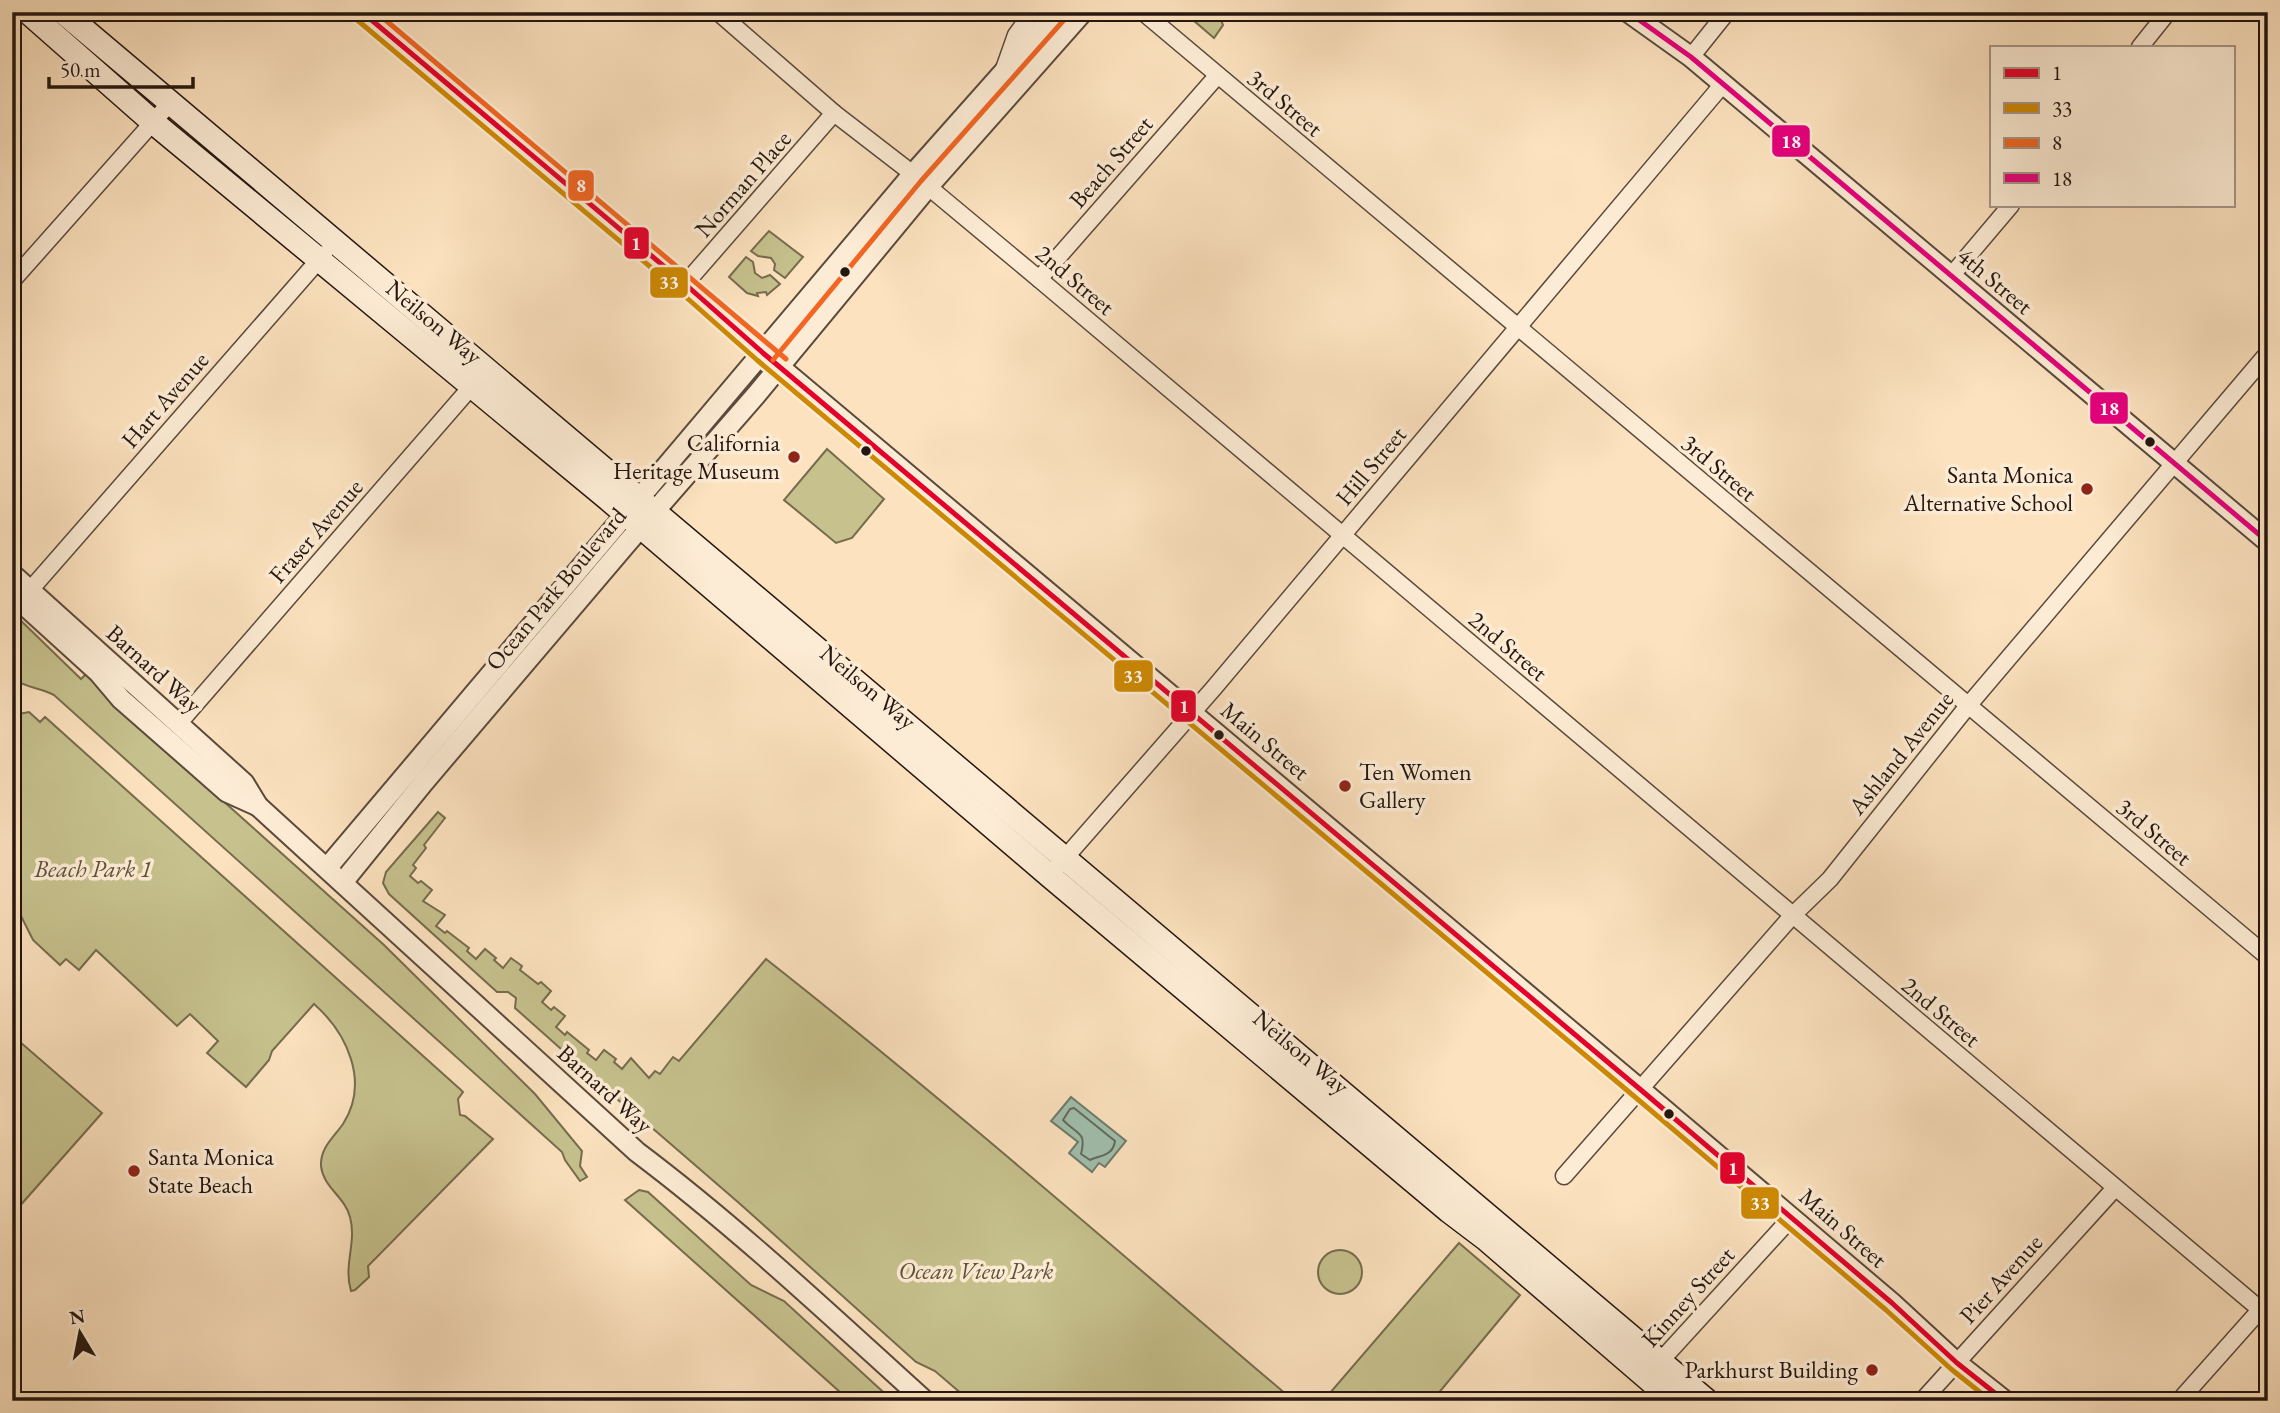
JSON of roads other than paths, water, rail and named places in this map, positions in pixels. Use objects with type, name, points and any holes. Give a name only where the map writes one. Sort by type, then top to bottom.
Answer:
[{"type":"main road","name":"Neilson Way","points":[[28,12],[154,122],[486,369],[640,513],[1057,867],[1440,1203],[1653,1369],[1707,1401]]},
{"type":"main road","name":"Neilson Way","points":[[63,12],[170,103],[471,387],[607,498],[640,513]]},
{"type":"main road","name":"Neilson Way","points":[[1653,1369],[1674,1401]]},
{"type":"street","name":"Main Street","points":[[362,12],[1642,1090],[1792,1217],[1957,1363],[2005,1401]]},
{"type":"street","name":"2nd Street","points":[[718,12],[834,113],[1039,279],[2115,1188],[2265,1309]]},
{"type":"street","name":"Ocean Park Boulevard","points":[[1000,76],[1016,34],[1033,12]]},
{"type":"street","name":"Ocean Park Boulevard","points":[[640,513],[780,366],[1000,76],[1056,12]]},
{"type":"street","name":"Ocean Park Boulevard","points":[[327,868],[483,698],[640,513],[764,353],[920,181],[1083,12]]},
{"type":"street","name":"3rd Street","points":[[1143,12],[1160,20],[1217,76],[2268,957]]},
{"type":"street","name":"4th Street","points":[[1628,12],[1692,57]]},
{"type":"street","name":"4th Street","points":[[1645,12],[1723,84],[2268,542]]},
{"type":"street","points":[[1692,57],[1727,12]]},
{"type":"street","points":[[2141,46],[2168,12]]},
{"type":"street","name":"Beach Street","points":[[1039,279],[1217,76]]},
{"type":"street","name":"Hill Street","points":[[1057,867],[1193,712],[1723,84]]},
{"type":"street","points":[[12,281],[170,103]]},
{"type":"street","name":"Norman Place","points":[[685,284],[834,113]]},
{"type":"street","points":[[1951,276],[2010,206]]},
{"type":"street","name":"Hart Avenue","points":[[21,592],[327,250]]},
{"type":"street","name":"Ashland Avenue","points":[[1564,1176],[1792,916],[1830,879],[1967,707],[2268,353]]},
{"type":"street","name":"Fraser Avenue","points":[[179,723],[486,369]]},
{"type":"street","name":"Barnard Way","points":[[12,574],[21,592],[121,699],[227,792],[258,806]]},
{"type":"street","name":"Barnard Way","points":[[21,592],[179,723],[244,783],[258,806],[637,1152],[721,1220],[925,1401]]},
{"type":"street","name":"Ocean Park Boulevard","points":[[343,882],[483,698]]},
{"type":"street","name":"Pier Avenue","points":[[1922,1401],[2115,1188]]},
{"type":"street","name":"Kinney Street","points":[[1653,1369],[1792,1217]]},
{"type":"street","points":[[2179,1401],[2265,1309]]},
{"type":"water","points":[[1071,1097],[1126,1141],[1105,1167],[1099,1163],[1092,1172],[1069,1153],[1078,1142],[1051,1121]]},
{"type":"place","name":"California Heritage Museum","points":[[794,457]]},
{"type":"place","name":"Santa Monica Alternative School","points":[[2087,489]]},
{"type":"place","name":"Ten Women Gallery","points":[[1345,786]]},
{"type":"place","name":"Santa Monica State Beach","points":[[134,1171]]},
{"type":"place","name":"Parkhurst Building","points":[[1872,1370]]},
{"type":"park label","name":"Beach Park 1","points":[[93,869]]},
{"type":"park label","name":"Ocean View Park","points":[[976,1271]]}]
